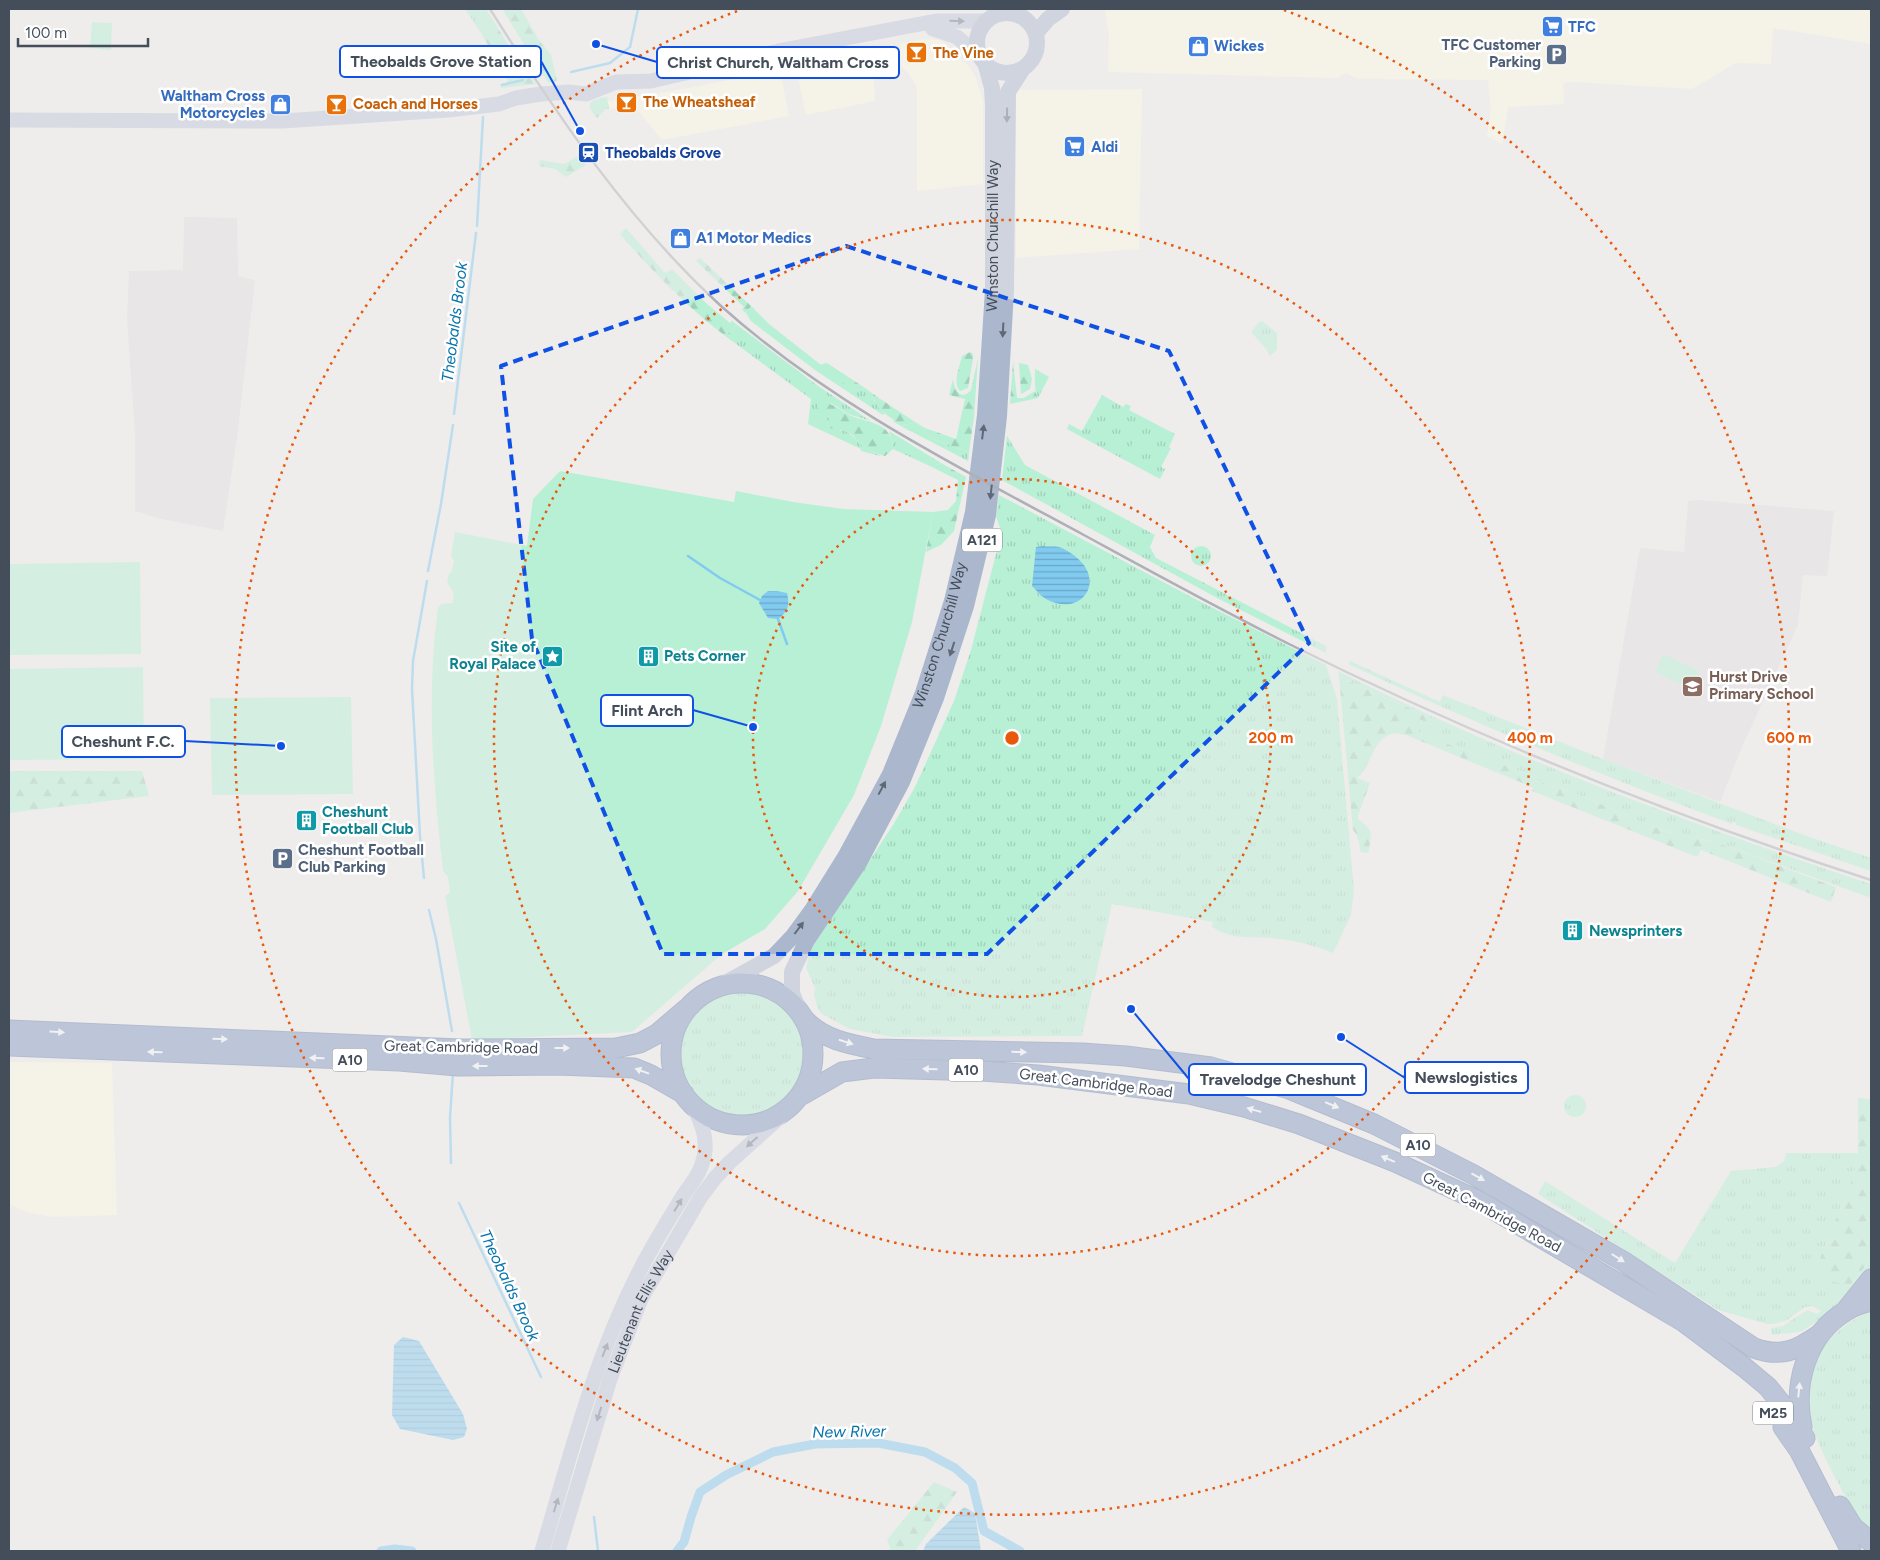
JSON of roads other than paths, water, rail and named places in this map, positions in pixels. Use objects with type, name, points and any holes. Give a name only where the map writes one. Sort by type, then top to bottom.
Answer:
[{"type":"highway","points":[[732,983],[754,984],[774,990],[788,999],[802,1016],[811,1036],[813,1058],[802,1095],[789,1109],[759,1122],[744,1124],[727,1123],[712,1118],[688,1098],[674,1071],[672,1047],[675,1032],[680,1019],[691,1005],[706,993],[720,986],[732,983]]},
{"type":"highway","name":"Great Cambridge Road","points":[[9,1030],[460,1049],[616,1048],[640,1043],[657,1034],[691,1005]]},
{"type":"highway","name":"Great Cambridge Road","points":[[802,1016],[811,1027],[822,1034],[848,1044],[874,1049],[1064,1052],[1126,1056],[1211,1067],[1267,1081],[1342,1110],[1406,1139],[1474,1175],[1616,1257],[1754,1348],[1773,1352],[1787,1352],[1801,1347],[1820,1334]]},
{"type":"highway","name":"Great Cambridge Road","points":[[9,1046],[399,1061],[458,1066],[558,1065],[634,1068],[651,1075],[688,1098]]},
{"type":"highway","name":"Great Cambridge Road","points":[[802,1095],[842,1072],[874,1068],[981,1071],[1038,1075],[1142,1087],[1208,1098],[1312,1128],[1447,1185],[1504,1215],[1684,1322],[1757,1377],[1778,1399],[1805,1438]]},
{"type":"highway","points":[[1866,1551],[1832,1492],[1805,1438],[1798,1407],[1800,1384],[1806,1358],[1820,1334],[1846,1310],[1871,1279]]},
{"type":"highway","points":[[1846,1310],[1871,1301]]},
{"type":"highway","name":"M25","points":[[1660,1309],[1677,1326],[1744,1380],[1772,1412],[1799,1450],[1851,1551]]},
{"type":"highway","points":[[1853,1527],[1871,1542]]},
{"type":"main road","points":[[1036,33],[1048,19],[1062,9]]},
{"type":"main road","points":[[9,120],[118,122],[297,121],[422,113],[499,104],[516,98],[541,94],[568,92],[586,94],[616,82],[651,81],[792,48],[936,21],[986,21],[998,14],[1019,10],[1032,24],[1036,33],[1036,52],[1030,63],[1022,70],[1002,72],[983,61],[957,37],[933,29],[928,23]]},
{"type":"main road","points":[[983,61],[978,48],[979,35],[986,21]]},
{"type":"main road","name":"Winston Churchill Way","points":[[720,986],[774,956],[793,936],[812,910],[840,865],[890,774],[923,693],[952,601],[972,512],[985,415],[993,290],[992,88],[983,61]]},
{"type":"main road","name":"Winston Churchill Way","points":[[802,1016],[792,993],[792,972],[806,942],[859,863],[902,782],[936,698],[966,606],[988,515],[999,416],[1006,290],[1008,92],[1022,70]]},
{"type":"main road","name":"Lieutenant Ellis Way","points":[[542,1551],[597,1373],[614,1326],[654,1244],[702,1164],[705,1136],[700,1118],[688,1098]]},
{"type":"main road","name":"Lieutenant Ellis Way","points":[[558,1551],[610,1379],[641,1299],[700,1198],[715,1178],[789,1109]]},
{"type":"water","points":[[1043,546],[1063,549],[1076,557],[1085,567],[1089,577],[1089,586],[1079,601],[1069,604],[1058,604],[1044,598],[1032,586],[1036,547]]},
{"type":"water","points":[[768,591],[787,593],[787,608],[778,619],[768,618],[759,603],[762,596]]},
{"type":"water","points":[[403,1337],[419,1341],[463,1414],[467,1429],[464,1437],[453,1440],[400,1429],[392,1415],[394,1345]]},
{"type":"water","points":[[964,1507],[975,1513],[981,1551],[923,1551],[926,1544]]},
{"type":"waterway","name":"Theobalds Brook","points":[[571,72],[610,63],[630,47],[638,9]]},
{"type":"waterway","name":"Theobalds Brook","points":[[502,85],[523,80]]},
{"type":"waterway","name":"Theobalds Brook","points":[[477,226],[483,117]]},
{"type":"waterway","name":"Theobalds Brook","points":[[454,414],[476,233]]},
{"type":"waterway","name":"Theobalds Brook","points":[[428,571],[441,504],[453,425]]},
{"type":"waterway","points":[[688,556],[720,578],[760,600]]},
{"type":"waterway","name":"Theobalds Brook","points":[[424,878],[412,689],[413,661],[427,581]]},
{"type":"waterway","points":[[778,619],[787,644]]},
{"type":"waterway","name":"Theobalds Brook","points":[[429,910],[452,1031]]},
{"type":"waterway","name":"Theobalds Brook","points":[[451,1163],[450,1117],[453,1073]]},
{"type":"waterway","name":"Theobalds Brook","points":[[459,1203],[541,1377]]},
{"type":"waterway","name":"New River","points":[[677,1551],[684,1542],[700,1492],[726,1475],[773,1452],[815,1444],[878,1443],[925,1452],[955,1468],[972,1483],[984,1531],[1020,1551]]},
{"type":"waterway","name":"Theobalds Brook","points":[[594,1517],[598,1551]]},
{"type":"waterway","name":"New River","points":[[381,1551],[395,1549],[412,1551]]},
{"type":"railway","points":[[490,9],[568,127],[625,203],[655,239],[721,306],[762,341],[805,373],[849,402],[987,483],[1159,576],[1263,631],[1360,678],[1503,743],[1575,773],[1722,829],[1871,880]]},
{"type":"place","name":"TFC","points":[[1552,27]]},
{"type":"place","name":"Christ Church, Waltham Cross","points":[[596,44]]},
{"type":"place","name":"Wickes","points":[[1198,46]]},
{"type":"place","name":"The Vine","points":[[917,53]]},
{"type":"place","name":"TFC Customer Parking","points":[[1557,54]]},
{"type":"place","name":"The Wheatsheaf","points":[[627,102]]},
{"type":"place","name":"Coach and Horses","points":[[337,104]]},
{"type":"place","name":"Waltham Cross Motorcycles","points":[[281,105]]},
{"type":"place","name":"Theobalds Grove Station","points":[[580,131]]},
{"type":"place","name":"Aldi","points":[[1075,147]]},
{"type":"place","name":"Theobalds Grove","points":[[589,153]]},
{"type":"place","name":"A1 Motor Medics","points":[[680,238]]},
{"type":"place","name":"Site of Royal Palace","points":[[552,656]]},
{"type":"place","name":"Pets Corner","points":[[648,656]]},
{"type":"place","name":"Hurst Drive Primary School","points":[[1693,686]]},
{"type":"place","name":"Flint Arch","points":[[753,727]]},
{"type":"place","name":"Cheshunt F.C.","points":[[281,746]]},
{"type":"place","name":"Cheshunt Football Club","points":[[306,821]]},
{"type":"place","name":"Cheshunt Football Club Parking","points":[[282,859]]},
{"type":"place","name":"Newsprinters","points":[[1573,931]]},
{"type":"place","name":"Travelodge Cheshunt","points":[[1131,1009]]},
{"type":"place","name":"Newslogistics","points":[[1341,1037]]}]
